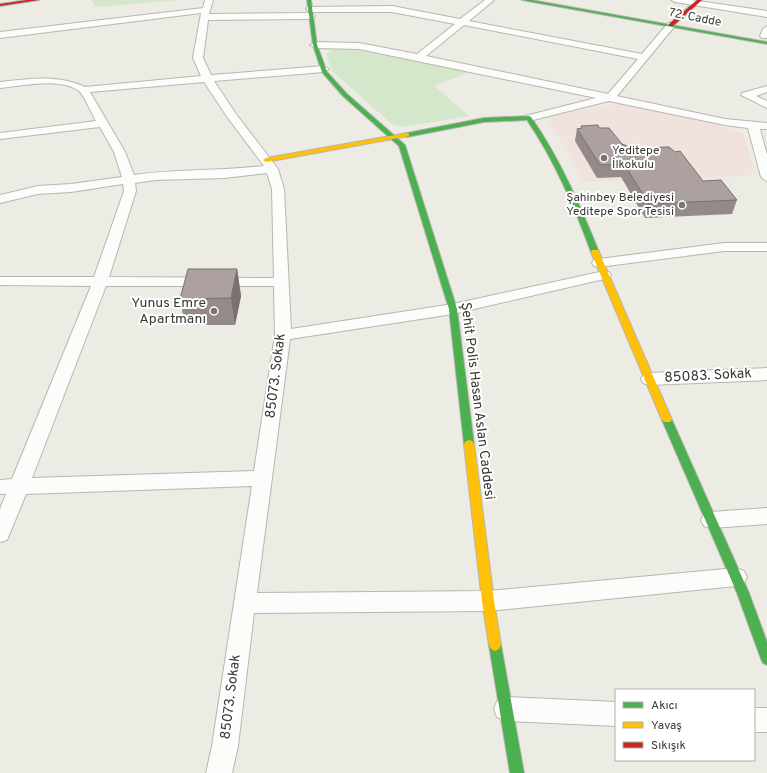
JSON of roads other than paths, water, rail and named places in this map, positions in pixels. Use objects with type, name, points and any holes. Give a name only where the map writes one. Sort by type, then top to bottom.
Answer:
[{"type":"street","points":[[0,5],[37,0]]},
{"type":"street","points":[[353,0],[392,9],[644,57]]},
{"type":"street","points":[[418,57],[464,23],[490,0]]},
{"type":"street","name":"72. Cadde","points":[[524,0],[674,23]]},
{"type":"street","points":[[556,0],[674,23],[766,36]]},
{"type":"street","points":[[675,0],[698,2],[767,14]]},
{"type":"street","points":[[733,0],[767,5]]},
{"type":"street","points":[[0,199],[38,190],[71,188],[155,176],[225,174],[269,165],[342,145],[394,138],[497,119],[514,117],[529,118],[610,97],[674,23],[698,2]]},
{"type":"street","name":"Şehit Polis Hasan Aslan Caddesi","points":[[310,8],[315,45],[324,69],[345,95],[402,145],[453,309],[488,601],[517,773]]},
{"type":"street","points":[[0,35],[143,19],[206,9],[392,9]]},
{"type":"street","name":"85073. Sokak","points":[[206,9],[198,58],[207,78],[232,116],[269,165],[278,189],[283,335],[225,746],[219,773]]},
{"type":"street","points":[[315,45],[359,46],[418,57],[725,122],[767,126]]},
{"type":"street","points":[[84,90],[207,78],[324,69]]},
{"type":"street","points":[[0,85],[51,80],[75,85],[84,90],[115,144],[130,180],[130,192],[100,282],[0,534]]},
{"type":"street","points":[[767,89],[746,94],[767,104]]},
{"type":"street","points":[[529,118],[544,139],[574,198],[602,269],[649,379],[736,577],[767,659]]},
{"type":"street","points":[[0,136],[103,123]]},
{"type":"street","points":[[753,124],[766,170]]},
{"type":"street","points":[[283,335],[453,309],[602,269],[724,247],[767,246]]},
{"type":"street","points":[[0,281],[60,280],[100,282],[281,282]]},
{"type":"street","name":"85083. Sokak","points":[[649,379],[767,374]]},
{"type":"street","points":[[0,487],[20,485],[262,478]]},
{"type":"street","points":[[711,520],[767,516]]},
{"type":"street","points":[[244,603],[488,601],[736,577]]},
{"type":"street","points":[[506,709],[615,714]]},
{"type":"street","points":[[755,720],[767,720]]},
{"type":"place","name":"Yeditepe İlkokulu","points":[[604,158]]},
{"type":"place","name":"Şahinbey Belediyesi Yeditepe Spor Tesisi","points":[[682,205]]},
{"type":"place","name":"Yunus Emre Apartmanı","points":[[214,311]]}]
